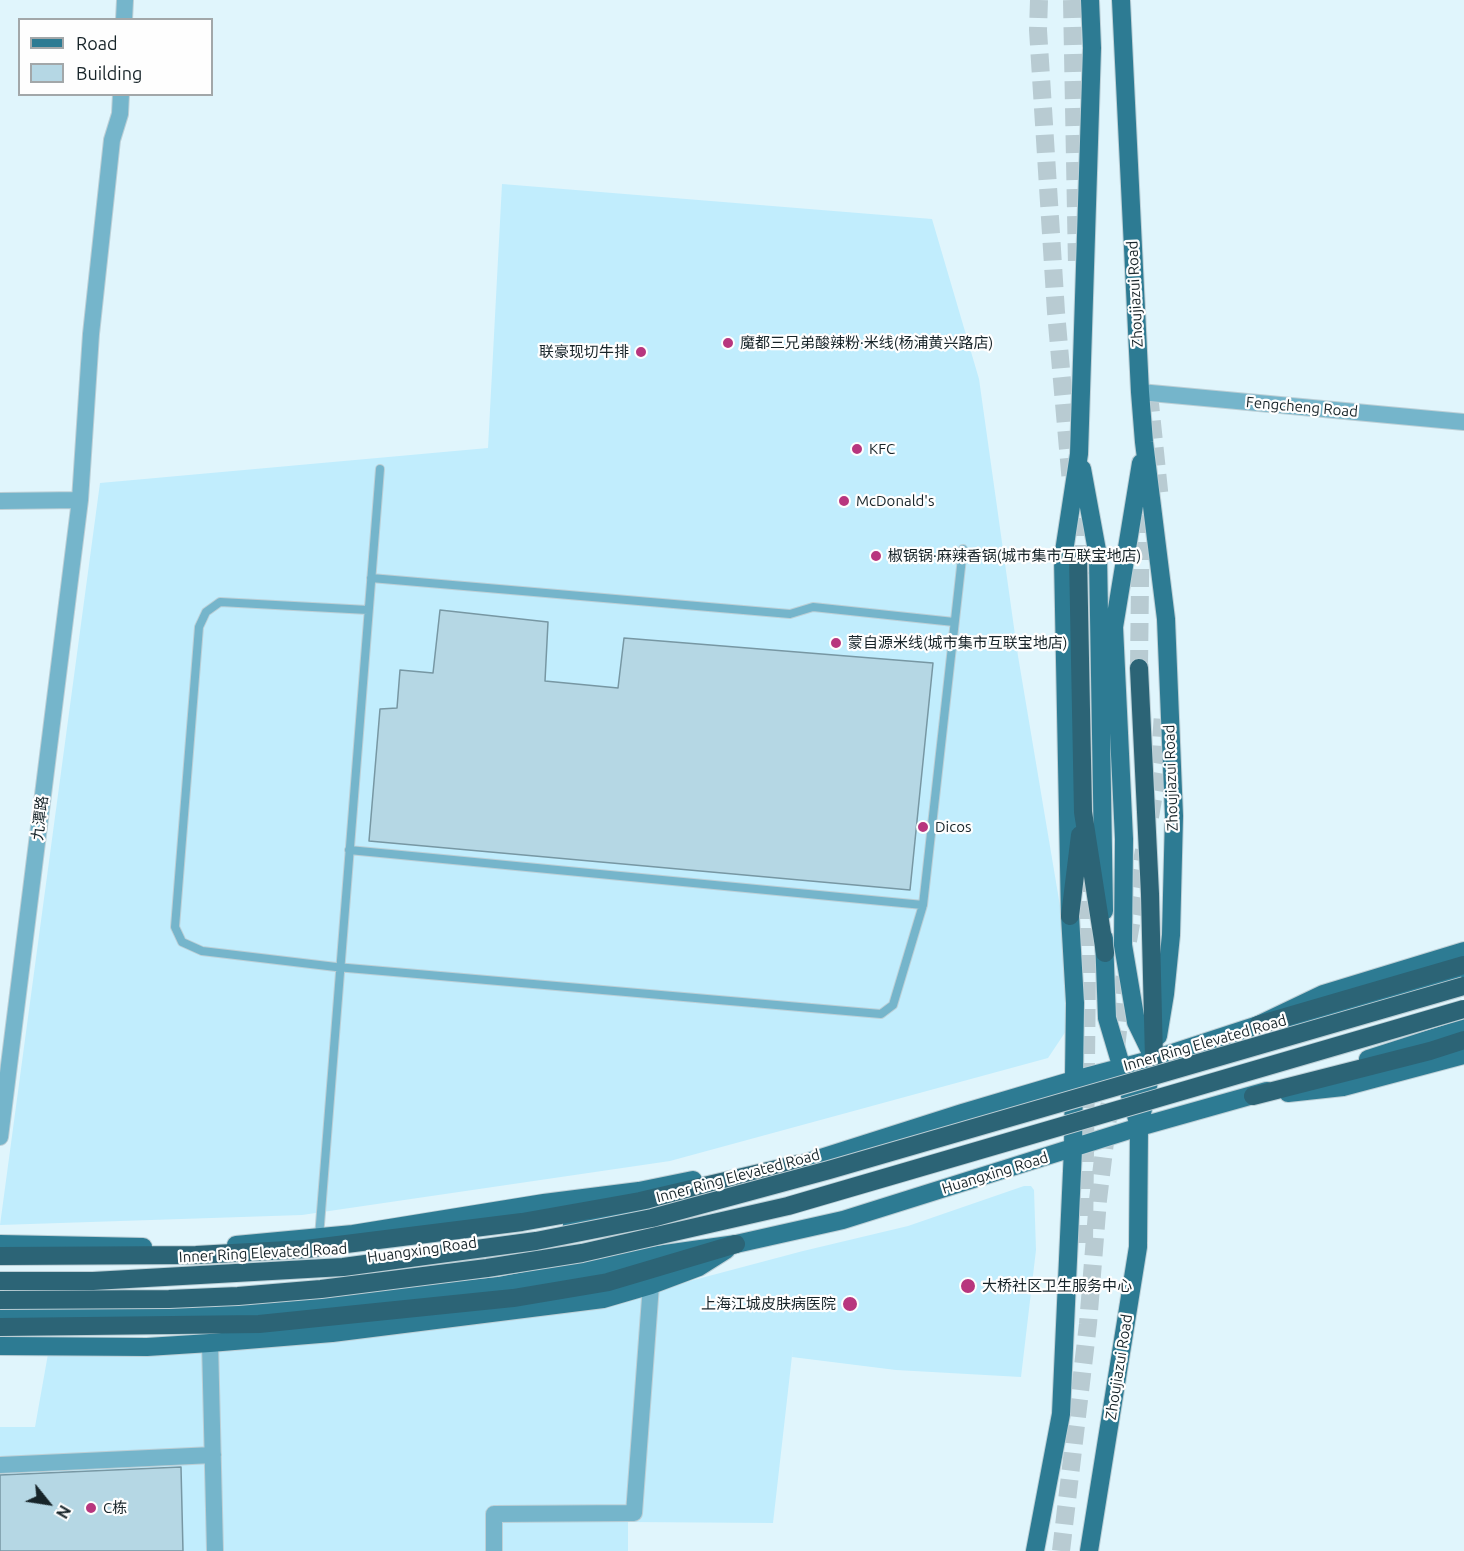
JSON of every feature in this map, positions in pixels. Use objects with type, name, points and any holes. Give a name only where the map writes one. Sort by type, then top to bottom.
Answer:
[{"type":"highway","points":[[1078,557],[1083,812],[1105,953]]},
{"type":"highway","points":[[1139,668],[1154,1059]]},
{"type":"highway","points":[[1070,916],[1083,812]]},
{"type":"highway","points":[[1258,1025],[1464,965]]},
{"type":"highway","name":"Inner Ring Elevated Road","points":[[0,1281],[93,1281],[343,1267],[536,1241],[652,1218],[852,1164],[1464,986]]},
{"type":"highway","points":[[0,1300],[169,1299],[250,1295],[321,1289],[487,1268],[582,1252],[788,1206],[1464,1009]]},
{"type":"highway","points":[[1253,1096],[1464,1040]]},
{"type":"highway","points":[[0,1256],[196,1255],[522,1222],[640,1201],[798,1164]]},
{"type":"highway","points":[[0,1327],[259,1324],[485,1301],[556,1292],[608,1282],[736,1244]]},
{"type":"main road","points":[[1035,1551],[1061,1414],[1073,1149],[1075,1003],[1070,916],[1062,558],[1079,454],[1092,48],[1090,0]]},
{"type":"main road","name":"Zhoujiazui Road","points":[[1089,1551],[1138,1247],[1139,1127],[1165,994],[1171,935],[1174,816],[1166,619],[1140,392],[1121,0]]},
{"type":"main road","points":[[1144,442],[1114,627],[1124,839],[1123,945],[1136,1022],[1154,1059]]},
{"type":"main road","points":[[1079,454],[1098,556],[1107,1018],[1139,1127]]},
{"type":"main road","name":"Huangxing Road","points":[[0,1274],[95,1275],[348,1261],[542,1232],[738,1187],[798,1164],[1074,1080],[1154,1059],[1258,1025],[1323,994],[1464,951]]},
{"type":"main road","name":"Huangxing Road","points":[[1258,1025],[1327,1017],[1464,976]]},
{"type":"main road","name":"Huangxing Road","points":[[0,1314],[121,1314],[240,1310],[358,1300],[499,1286],[651,1256],[736,1244],[843,1221],[1139,1127],[1253,1096],[1464,1028]]},
{"type":"main road","name":"Huangxing Road","points":[[1253,1096],[1343,1087],[1464,1055]]},
{"type":"main road","points":[[0,1244],[196,1248],[312,1243]]},
{"type":"main road","name":"Huangxing Road","points":[[0,1346],[147,1347],[210,1343],[332,1333],[603,1299],[651,1285],[699,1267],[736,1244]]},
{"type":"street","points":[[124,18],[125,0]]},
{"type":"street","name":"九潭路","points":[[0,1137],[80,500],[91,334],[112,140],[120,114],[121,96]]},
{"type":"street","name":"Fengcheng Road","points":[[1140,392],[1464,422]]},
{"type":"street","points":[[0,501],[80,500]]},
{"type":"street","points":[[494,1551],[494,1514],[634,1513],[651,1285]]},
{"type":"street","points":[[210,1343],[215,1551]]},
{"type":"street","points":[[0,1465],[213,1455]]},
{"type":"lane","points":[[312,1243],[340,968],[380,470]]},
{"type":"lane","points":[[368,610],[220,602],[206,612],[200,627],[175,927],[182,942],[202,951],[340,968],[880,1014],[893,1005],[923,904],[963,549]]},
{"type":"lane","points":[[371,578],[790,614],[813,607],[954,622]]},
{"type":"lane","points":[[349,850],[923,904]]},
{"type":"shaded area","points":[[502,184],[932,219],[979,379],[1018,656],[1078,1013],[1048,1058],[670,1161],[302,1215],[0,1225],[100,483],[488,448]]},
{"type":"shaded area","points":[[1024,1186],[1031,1186],[1034,1190],[1036,1250],[1021,1377],[896,1370],[792,1357],[793,1347],[773,1523],[628,1522],[628,1551],[0,1551],[0,1427],[35,1427],[48,1354],[641,1294],[908,1226]]},
{"type":"building","points":[[440,610],[548,622],[545,681],[618,688],[624,638],[933,663],[910,890],[369,841],[380,709],[397,708],[400,670],[433,673]]},
{"type":"building","name":"C栋","points":[[181,1467],[183,1551],[0,1551],[0,1475]]},
{"type":"tunnel","points":[[1039,0],[1038,30],[1056,312],[1071,483]]},
{"type":"tunnel","points":[[1072,0],[1077,265]]},
{"type":"tunnel","points":[[1149,394],[1160,500]]},
{"type":"tunnel","points":[[1081,491],[1082,574]]},
{"type":"tunnel","points":[[1139,668],[1141,496]]},
{"type":"tunnel","points":[[1150,817],[1160,758],[1163,713]]},
{"type":"tunnel","points":[[1128,941],[1144,850]]},
{"type":"tunnel","points":[[1084,1243],[1088,881]]},
{"type":"tunnel","points":[[1116,1048],[1125,971]]},
{"type":"tunnel","points":[[1061,1551],[1088,1324],[1098,1200],[1113,1076]]},
{"type":"place","name":"魔都三兄弟酸辣粉·米线(杨浦黄兴路店)","points":[[728,343]]},
{"type":"place","name":"联豪现切牛排","points":[[641,352]]},
{"type":"place","name":"KFC","points":[[857,449]]},
{"type":"place","name":"McDonald's","points":[[844,501]]},
{"type":"place","name":"椒锅锅·麻辣香锅(城市集市互联宝地店)","points":[[876,556]]},
{"type":"place","name":"蒙自源米线(城市集市互联宝地店)","points":[[836,643]]},
{"type":"place","name":"Dicos","points":[[923,827]]},
{"type":"place","name":"大桥社区卫生服务中心","points":[[968,1286]]},
{"type":"place","name":"上海江城皮肤病医院","points":[[850,1304]]},
{"type":"place","name":"C栋","points":[[91,1508]]}]
